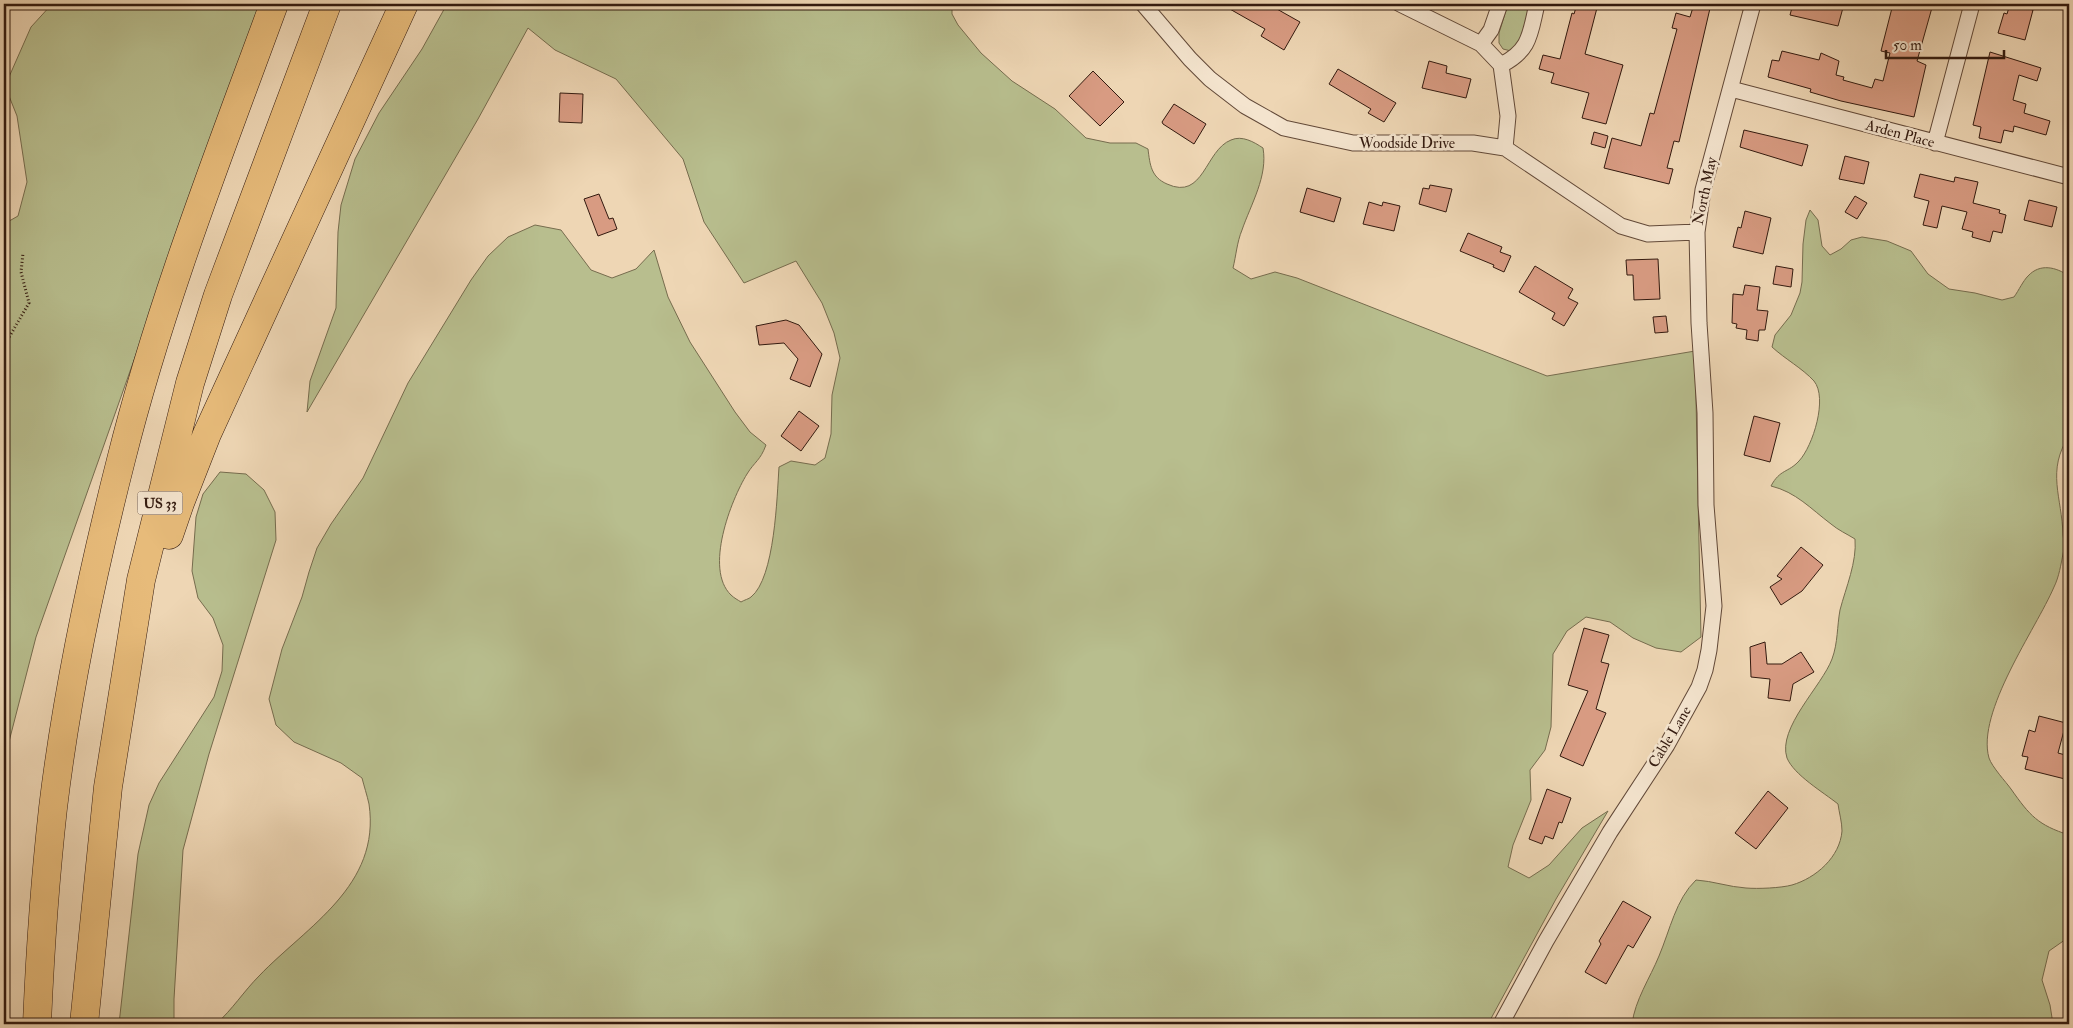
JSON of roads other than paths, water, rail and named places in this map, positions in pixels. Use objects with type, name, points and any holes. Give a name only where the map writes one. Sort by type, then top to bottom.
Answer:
[{"type":"highway","points":[[36,1024],[41,937],[53,806],[72,684],[121,458],[161,318],[274,4]]},
{"type":"highway","name":"US 33","points":[[84,1024],[108,787],[141,580],[190,383],[218,295],[326,4]]},
{"type":"highway","points":[[129,657],[180,503],[208,434],[404,4]]},
{"type":"street","name":"Woodside Drive","points":[[1143,4],[1190,59],[1210,79],[1245,106],[1284,128],[1353,143],[1464,142],[1505,148],[1621,226],[1648,234],[1697,232]]},
{"type":"street","points":[[1400,4],[1481,44],[1501,65],[1508,116],[1505,148]]},
{"type":"street","points":[[1481,44],[1490,30],[1500,4]]},
{"type":"street","points":[[1501,65],[1515,58],[1525,47],[1538,4]]},
{"type":"street","name":"North May","points":[[1705,413],[1699,322],[1697,232],[1703,190],[1753,4]]},
{"type":"street","points":[[1935,143],[1972,4]]},
{"type":"street","name":"Arden Place","points":[[1731,89],[2069,177]]},
{"type":"street","name":"Cable Lane","points":[[1501,1024],[1546,941],[1610,832],[1667,744],[1698,687],[1705,670],[1714,606],[1706,505],[1705,413]]}]
